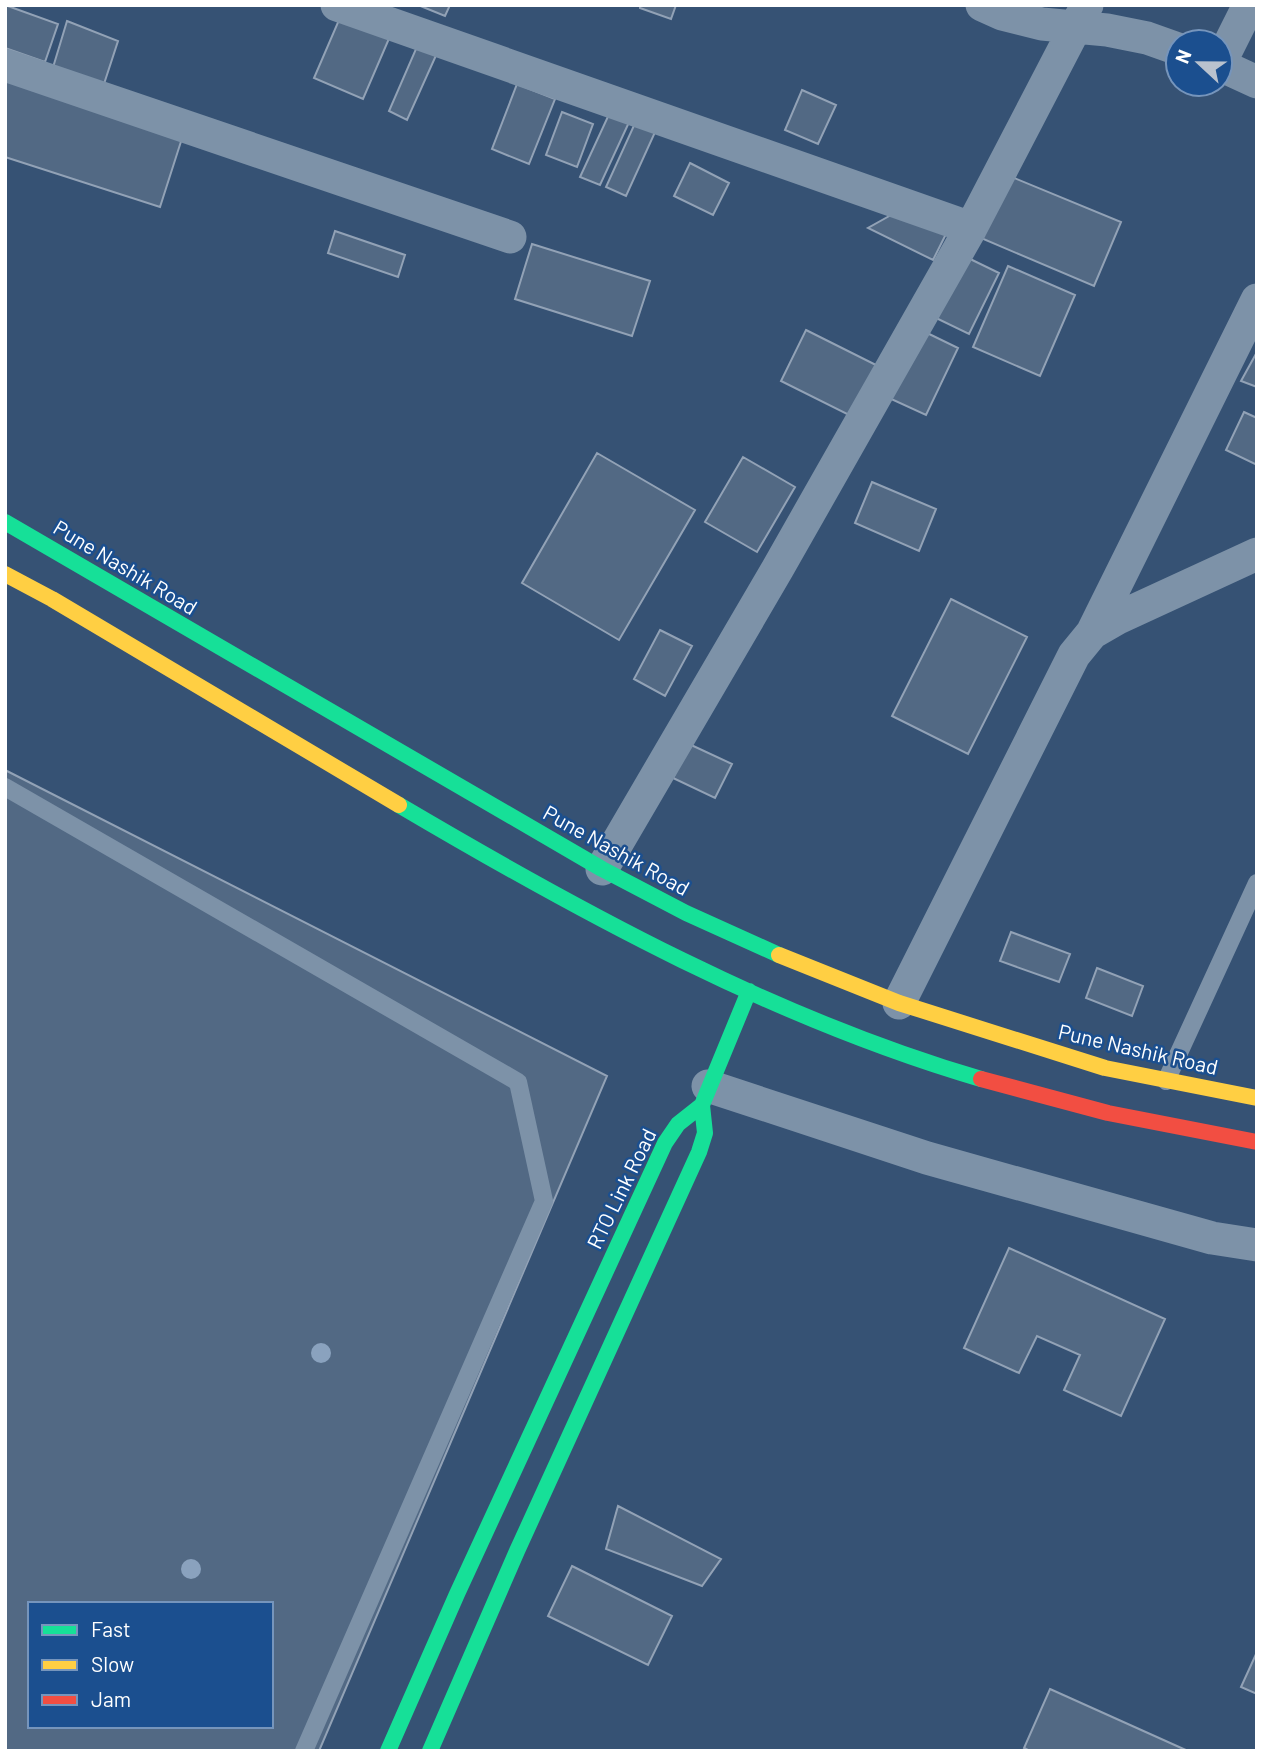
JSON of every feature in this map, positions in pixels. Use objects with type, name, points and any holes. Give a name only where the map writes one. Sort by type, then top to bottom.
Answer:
[{"type":"main road","name":"Pune Nashik Road","points":[[5,522],[602,869],[686,914],[849,985],[899,1003],[1105,1068],[1257,1098]]},
{"type":"main road","points":[[5,574],[52,599],[495,862],[612,925],[749,991],[830,1027],[977,1077],[1108,1113],[1257,1142]]},
{"type":"main road","points":[[430,1751],[517,1551],[699,1152],[705,1133],[705,1096],[749,991]]},
{"type":"main road","name":"RTO Link Road","points":[[388,1751],[457,1594],[665,1143],[677,1124],[705,1096]]},
{"type":"street","points":[[337,5],[971,228]]},
{"type":"street","points":[[982,5],[1002,14],[1042,24],[1082,16],[1107,30],[1164,44]]},
{"type":"street","points":[[1234,36],[1249,5]]},
{"type":"street","points":[[602,869],[778,568],[971,228],[1082,16]]},
{"type":"street","points":[[5,65],[510,237]]},
{"type":"street","points":[[1234,71],[1257,82]]},
{"type":"street","points":[[899,1003],[1074,655],[1093,633],[1257,300]]},
{"type":"street","points":[[1093,633],[1118,618],[1257,554]]},
{"type":"street","points":[[705,1096],[788,1114],[927,1158],[1212,1238],[1257,1245]]},
{"type":"lane","points":[[5,787],[518,1082],[544,1202],[304,1751]]},
{"type":"lane","points":[[1166,1081],[1257,883]]},
{"type":"building","points":[[5,5],[58,24],[45,62],[5,48]]},
{"type":"building","points":[[418,5],[450,5],[445,16]]},
{"type":"building","points":[[640,5],[676,5],[671,19],[640,8]]},
{"type":"building","points":[[342,13],[391,34],[363,99],[314,78]]},
{"type":"building","points":[[67,21],[118,41],[102,90],[51,74]]},
{"type":"building","points":[[419,42],[438,51],[407,120],[389,111]]},
{"type":"building","points":[[5,71],[185,129],[160,207],[5,157]]},
{"type":"building","points":[[517,84],[555,99],[529,164],[492,149]]},
{"type":"building","points":[[802,90],[836,105],[818,144],[785,130]]},
{"type":"building","points":[[611,110],[631,118],[600,185],[580,177]]},
{"type":"building","points":[[562,112],[593,124],[577,167],[546,155]]},
{"type":"building","points":[[636,121],[656,130],[626,196],[606,187]]},
{"type":"building","points":[[690,163],[729,183],[713,215],[674,196]]},
{"type":"building","points":[[1007,175],[1121,222],[1094,286],[981,238]]},
{"type":"building","points":[[900,210],[947,232],[933,260],[868,228]]},
{"type":"building","points":[[335,231],[405,255],[398,277],[328,253]]},
{"type":"building","points":[[532,244],[650,281],[632,336],[515,299]]},
{"type":"building","points":[[964,256],[999,273],[969,334],[934,317]]},
{"type":"building","points":[[1008,266],[1075,295],[1040,376],[973,347]]},
{"type":"building","points":[[806,330],[878,366],[853,417],[781,381]]},
{"type":"building","points":[[921,330],[958,348],[926,415],[889,398]]},
{"type":"building","points":[[1257,352],[1257,387],[1241,381]]},
{"type":"building","points":[[1244,412],[1257,418],[1257,465],[1226,450]]},
{"type":"building","points":[[597,453],[695,510],[619,640],[522,583]]},
{"type":"building","points":[[743,457],[795,487],[757,552],[705,522]]},
{"type":"building","points":[[872,482],[936,509],[919,551],[855,523]]},
{"type":"building","points":[[951,599],[1027,637],[968,754],[892,716]]},
{"type":"building","points":[[660,630],[692,646],[665,696],[634,679]]},
{"type":"building","points":[[689,744],[732,764],[715,798],[673,778]]},
{"type":"building","points":[[5,770],[607,1076],[319,1751],[5,1751]]},
{"type":"building","points":[[1011,932],[1070,954],[1059,982],[1000,961]]},
{"type":"building","points":[[1097,968],[1143,986],[1132,1016],[1086,998]]},
{"type":"building","points":[[1009,1248],[1165,1319],[1121,1416],[1064,1390],[1080,1355],[1037,1336],[1019,1373],[964,1348]]},
{"type":"building","points":[[618,1506],[721,1559],[702,1586],[606,1549]]},
{"type":"building","points":[[572,1566],[672,1616],[648,1665],[548,1616]]},
{"type":"building","points":[[1257,1652],[1257,1694],[1241,1687]]},
{"type":"building","points":[[1050,1689],[1188,1751],[1030,1751],[1024,1748]]},
{"type":"traffic: fast","points":[[5,522],[602,869],[686,913],[779,955]]},
{"type":"traffic: fast","points":[[399,805],[538,885],[682,960],[829,1026],[981,1079]]},
{"type":"traffic: fast","points":[[430,1751],[517,1551],[699,1152],[705,1133],[702,1105],[749,991]]},
{"type":"traffic: fast","points":[[388,1751],[457,1594],[665,1143],[678,1124],[702,1105]]},
{"type":"traffic: slow","points":[[5,574],[52,599],[399,805]]},
{"type":"traffic: slow","points":[[779,955],[899,1003],[1105,1068],[1257,1098]]},
{"type":"traffic: jam","points":[[981,1079],[1108,1113],[1257,1142]]}]
